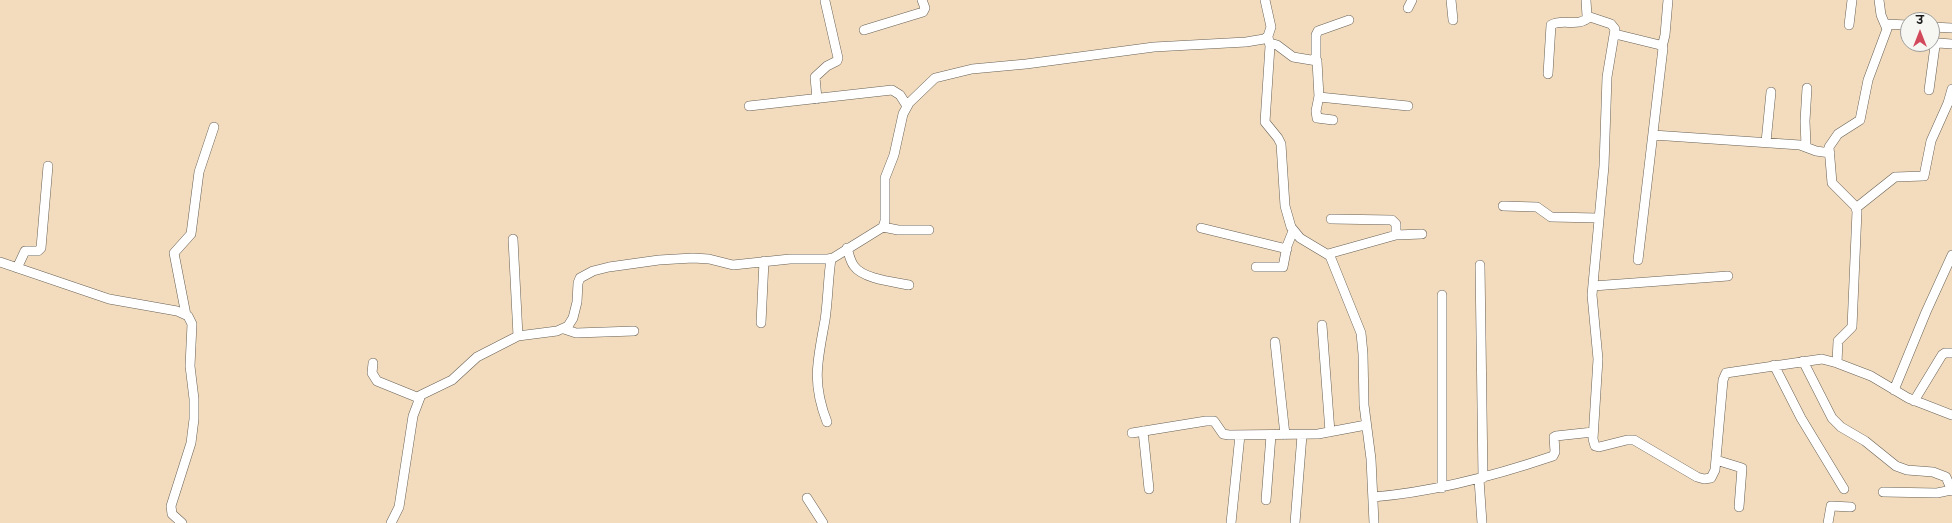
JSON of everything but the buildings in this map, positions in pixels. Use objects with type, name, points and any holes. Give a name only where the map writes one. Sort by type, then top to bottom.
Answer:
[{"type":"street","points":[[864,30],[923,12],[925,8],[922,0]]},
{"type":"street","points":[[1265,0],[1271,27],[1265,122],[1281,144],[1285,206],[1293,230],[1306,242],[1328,254],[1361,333],[1366,425],[1371,459],[1374,523]]},
{"type":"street","points":[[1451,0],[1453,20]]},
{"type":"street","points":[[1586,0],[1586,10],[1589,17],[1614,26],[1615,34],[1607,77],[1604,166],[1598,218],[1592,302],[1598,359],[1593,432],[1593,443],[1595,446],[1598,447],[1627,440],[1634,440],[1700,478],[1711,478],[1715,470],[1724,376],[1731,371],[1822,359],[1871,376],[1914,400],[1952,415]]},
{"type":"street","points":[[1638,260],[1668,0]]},
{"type":"street","points":[[1849,25],[1852,0]]},
{"type":"street","points":[[1837,363],[1838,341],[1852,327],[1856,208],[1832,183],[1829,147],[1834,138],[1860,120],[1868,80],[1887,32],[1881,15],[1879,0]]},
{"type":"street","points":[[817,99],[815,77],[827,66],[837,61],[838,58],[825,1]]},
{"type":"street","points":[[1548,74],[1551,24],[1581,23],[1589,17]]},
{"type":"street","points":[[1333,120],[1316,118],[1319,96],[1318,62],[1316,60],[1316,35],[1318,31],[1349,20]]},
{"type":"street","points":[[1885,24],[1900,25]]},
{"type":"street","points":[[1940,27],[1952,28]]},
{"type":"street","points":[[1615,34],[1662,46]]},
{"type":"street","points":[[883,227],[885,221],[885,178],[894,156],[903,114],[907,106],[922,89],[935,78],[959,71],[1026,64],[1154,47],[1269,40],[1293,57],[1316,60]]},
{"type":"street","points":[[1929,90],[1935,46],[1938,44],[1952,44]]},
{"type":"street","points":[[1806,146],[1805,121],[1807,88]]},
{"type":"street","points":[[1856,208],[1895,177],[1924,176],[1931,141],[1948,103],[1952,89]]},
{"type":"street","points":[[749,106],[892,90],[900,95],[907,106]]},
{"type":"street","points":[[1766,142],[1771,92]]},
{"type":"street","points":[[1319,96],[1408,106]]},
{"type":"street","points":[[186,315],[174,253],[191,234],[199,172],[214,127]]},
{"type":"street","points":[[1653,135],[1806,146],[1816,151],[1830,153]]},
{"type":"street","points":[[17,268],[25,251],[38,251],[42,248],[48,166]]},
{"type":"street","points":[[1503,206],[1537,207],[1549,216],[1598,218]]},
{"type":"street","points":[[1331,219],[1392,220],[1396,224],[1396,235]]},
{"type":"street","points":[[564,329],[570,323],[575,313],[580,278],[594,271],[659,260],[693,258],[709,259],[733,265],[790,259],[831,259],[883,227],[909,231],[929,230]]},
{"type":"street","points":[[1201,228],[1287,249]]},
{"type":"street","points":[[1256,267],[1282,268],[1293,230]]},
{"type":"street","points":[[1328,254],[1396,235],[1422,234]]},
{"type":"street","points":[[513,239],[518,336]]},
{"type":"street","points":[[847,248],[852,263],[859,271],[880,279],[909,285]]},
{"type":"street","points":[[1894,390],[1929,305],[1952,255]]},
{"type":"street","points":[[827,422],[818,396],[816,373],[817,357],[825,320],[831,259]]},
{"type":"street","points":[[0,262],[109,299],[177,311],[186,315],[190,320],[192,330],[191,378],[194,399],[193,435],[170,506],[172,514],[182,523]]},
{"type":"street","points":[[761,323],[764,262]]},
{"type":"street","points":[[1480,265],[1482,523]]},
{"type":"street","points":[[1593,286],[1728,276]]},
{"type":"street","points":[[1442,295],[1442,488]]},
{"type":"street","points":[[1322,325],[1330,432]]},
{"type":"street","points":[[391,523],[400,500],[410,431],[419,398],[425,392],[452,380],[477,357],[518,336],[564,329],[576,333],[634,331]]},
{"type":"street","points":[[1275,342],[1285,435]]},
{"type":"street","points":[[1914,400],[1942,355],[1945,353],[1952,353]]},
{"type":"street","points":[[1803,361],[1832,418],[1840,427],[1865,441],[1896,466],[1907,470],[1933,472],[1946,477],[1952,491],[1937,493],[1884,492]]},
{"type":"street","points":[[373,364],[372,374],[376,381],[419,398]]},
{"type":"street","points":[[1774,365],[1801,418],[1844,490]]},
{"type":"street","points":[[1132,433],[1211,420],[1216,423],[1223,434],[1240,435],[1302,435],[1330,432],[1366,425]]},
{"type":"street","points":[[1143,431],[1149,489]]},
{"type":"street","points":[[1373,497],[1415,493],[1481,478],[1553,456],[1555,452],[1554,437],[1556,436],[1593,432]]},
{"type":"street","points":[[1231,523],[1240,435]]},
{"type":"street","points":[[1266,500],[1271,435]]},
{"type":"street","points":[[1295,523],[1302,435]]},
{"type":"street","points":[[1716,460],[1742,468],[1739,507]]},
{"type":"street","points":[[807,498],[823,523]]},
{"type":"street","points":[[1828,523],[1831,506],[1851,507]]}]
